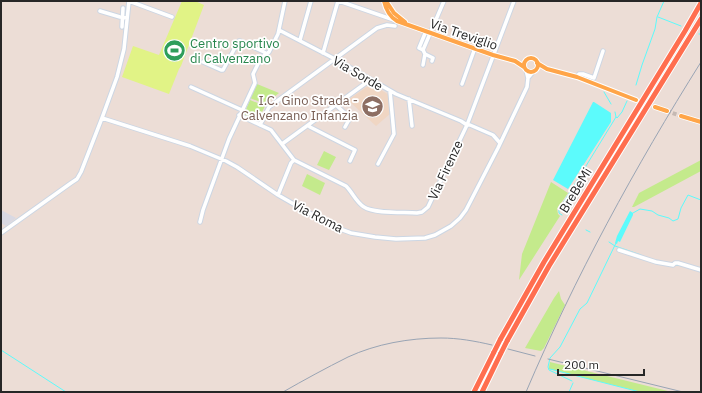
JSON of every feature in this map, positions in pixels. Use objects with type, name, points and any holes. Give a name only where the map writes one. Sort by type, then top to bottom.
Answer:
[{"type":"highway","name":"BreBeMi","points":[[474,392],[500,340],[544,262],[701,3]]},
{"type":"highway","name":"BreBeMi","points":[[482,392],[507,341],[549,266],[701,18]]},
{"type":"main road","points":[[385,1],[386,7],[393,18]]},
{"type":"main road","points":[[385,1],[393,18]]},
{"type":"main road","name":"Via Treviglio","points":[[393,18],[493,55],[515,61],[526,61],[532,58],[547,69],[577,77],[636,100]]},
{"type":"main road","name":"Via Treviglio","points":[[515,61],[529,72],[547,69]]},
{"type":"main road","points":[[525,68],[524,65],[526,61]]},
{"type":"main road","points":[[534,71],[538,67],[537,63]]},
{"type":"main road","points":[[655,107],[667,111]]},
{"type":"main road","points":[[681,116],[701,122]]},
{"type":"street","points":[[1,233],[76,179],[83,167],[117,77],[126,38],[129,1],[172,17]]},
{"type":"street","points":[[200,222],[221,159],[255,83],[253,74],[261,58],[269,52],[278,34],[285,1]]},
{"type":"street","points":[[300,40],[311,1]]},
{"type":"street","points":[[260,125],[269,107],[377,28],[387,25],[393,18],[340,1],[323,52]]},
{"type":"street","points":[[432,61],[434,58],[425,54],[419,48],[444,1]]},
{"type":"street","name":"Via Firenze","points":[[240,115],[271,130],[294,160],[346,186],[351,190],[359,203],[369,210],[375,212],[422,212],[428,207],[467,125],[514,1]]},
{"type":"street","points":[[380,15],[384,12],[386,7]]},
{"type":"street","points":[[122,27],[123,8]]},
{"type":"street","points":[[100,11],[122,18],[127,18]]},
{"type":"street","name":"Via Sorde","points":[[279,30],[323,52],[390,91],[394,134],[378,164]]},
{"type":"street","points":[[203,62],[224,70],[239,41],[266,54]]},
{"type":"street","points":[[462,84],[475,48]]},
{"type":"street","name":"Via Treviglio","points":[[577,77],[579,74],[583,74],[594,78],[603,51]]},
{"type":"street","points":[[423,65],[425,54]]},
{"type":"street","points":[[525,68],[528,78]]},
{"type":"street","name":"Via Roma","points":[[102,118],[190,146],[221,159],[237,167],[278,195],[332,226],[351,233],[382,238],[425,238],[435,235],[451,226],[460,218],[472,201],[527,87],[528,78],[534,71]]},
{"type":"street","points":[[282,144],[370,80]]},
{"type":"street","points":[[190,87],[242,110]]},
{"type":"street","points":[[390,91],[461,121],[467,125],[494,135],[504,134]]},
{"type":"street","points":[[409,99],[412,126]]},
{"type":"street","points":[[336,105],[350,118],[344,127]]},
{"type":"street","points":[[308,125],[355,150],[350,161]]},
{"type":"street","points":[[494,135],[500,143]]},
{"type":"street","points":[[278,195],[291,163],[294,160]]},
{"type":"street","points":[[619,250],[656,262],[701,270]]},
{"type":"shaded area","name":"I.C. Gino Strada - Calvenzano Infanzia","points":[[371,84],[389,95],[391,113],[376,126],[348,100]]},
{"type":"shaded area","points":[[1,210],[16,218],[6,226],[1,223]]},
{"type":"green space","name":"Centro sportivo di Calvenzano","points":[[182,1],[195,1],[204,5],[169,94],[122,77],[133,46],[159,55]]},
{"type":"green space","points":[[257,84],[279,93],[265,104],[250,98]]},
{"type":"green space","points":[[250,100],[265,106],[258,120],[244,114]]},
{"type":"green space","points":[[324,151],[336,157],[329,170],[317,165]]},
{"type":"green space","points":[[701,160],[701,171],[632,207],[639,193]]},
{"type":"green space","points":[[307,174],[325,183],[320,195],[302,186]]},
{"type":"green space","points":[[551,182],[568,193],[557,209],[560,216],[519,280],[522,254]]},
{"type":"green space","points":[[559,291],[561,299],[565,305],[544,348],[541,351],[525,348],[554,298]]},
{"type":"green space","points":[[550,362],[672,392],[641,392],[549,369]]},
{"type":"water","points":[[593,102],[611,113],[611,122],[568,189],[553,180]]},
{"type":"water","points":[[630,211],[633,215],[620,242],[618,241],[617,244],[615,243],[617,236]]},
{"type":"waterway","points":[[636,85],[655,29],[657,17],[664,1]]},
{"type":"waterway","points":[[658,17],[681,26]]},
{"type":"waterway","points":[[604,92],[611,104]]},
{"type":"waterway","points":[[616,117],[617,118],[622,112],[627,101]]},
{"type":"waterway","points":[[562,215],[559,213],[559,210],[616,117],[615,112]]},
{"type":"waterway","points":[[633,213],[640,209],[652,211],[673,221],[678,219],[681,208],[688,195],[701,200]]},
{"type":"waterway","points":[[586,230],[590,232]]},
{"type":"waterway","points":[[609,242],[615,246],[641,255]]},
{"type":"waterway","points":[[572,381],[549,370],[548,367],[550,358],[560,347],[580,309],[587,303],[616,243]]},
{"type":"waterway","points":[[676,265],[683,266]]},
{"type":"waterway","points":[[1,350],[66,392]]},
{"type":"waterway","points":[[550,369],[640,392]]},
{"type":"waterway","points":[[569,392],[573,383]]},
{"type":"tunnel","points":[[636,100],[655,107]]},
{"type":"tunnel","points":[[667,111],[681,116]]},
{"type":"railway","points":[[526,392],[565,307],[607,223],[701,62]]},
{"type":"railway","points":[[283,392],[348,357],[381,345],[429,338],[466,340],[492,345]]},
{"type":"railway","points":[[508,349],[535,356]]},
{"type":"railway","points":[[548,359],[683,392]]},
{"type":"place","name":"Centro sportivo di Calvenzano","points":[[174,50]]},
{"type":"place","name":"I.C. Gino Strada - Calvenzano Infanzia","points":[[373,107]]}]
